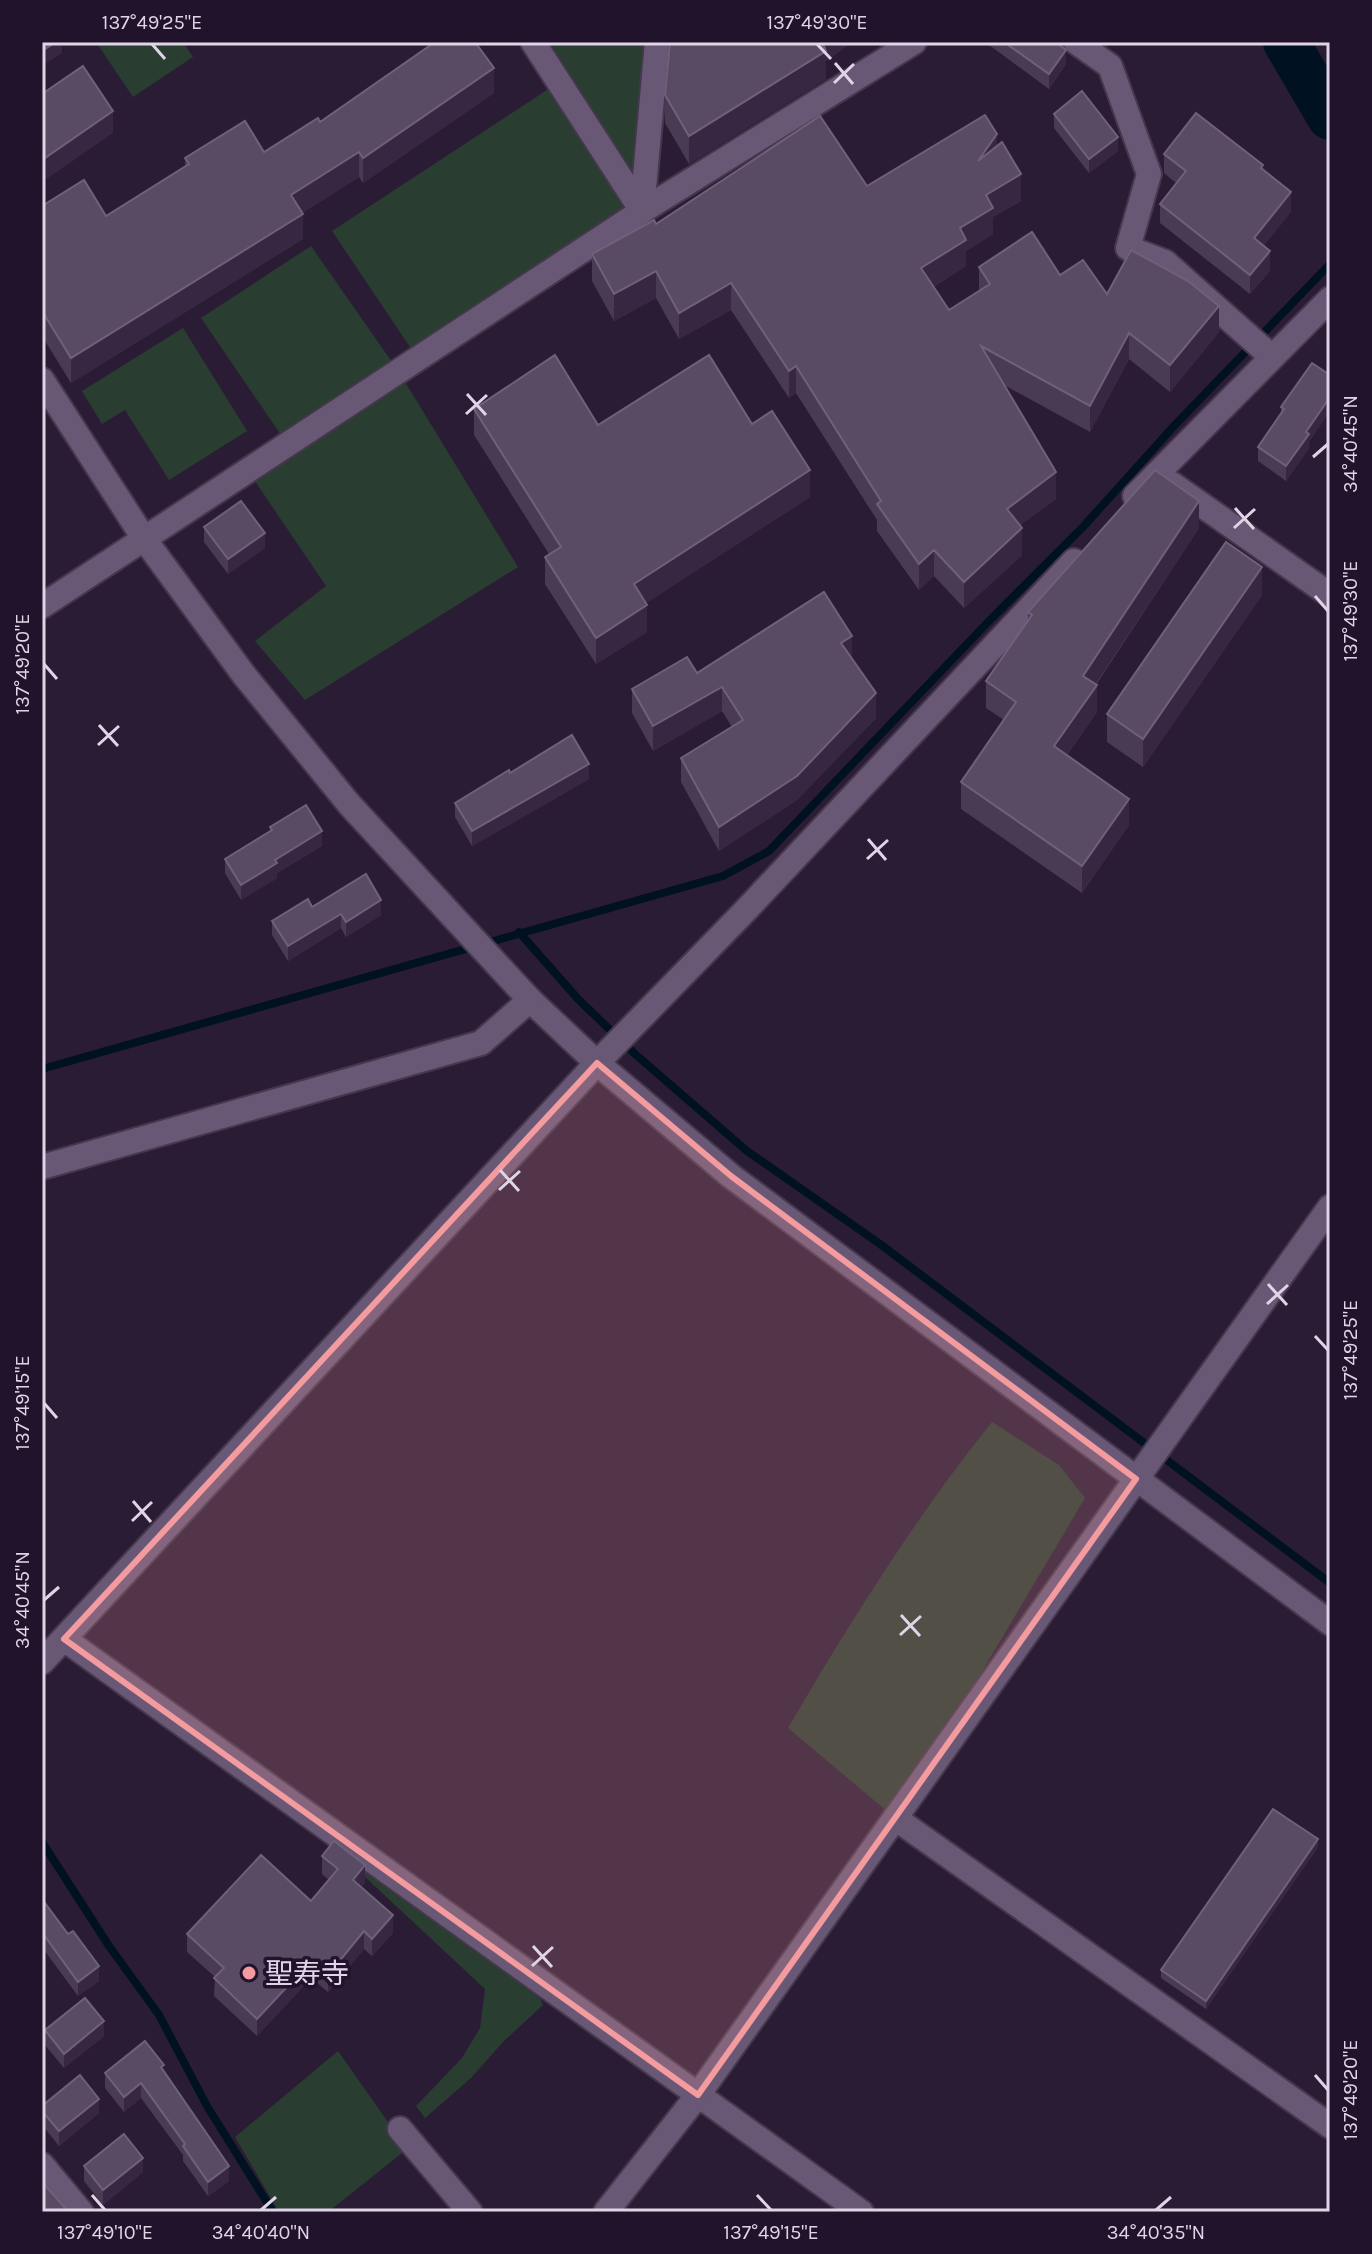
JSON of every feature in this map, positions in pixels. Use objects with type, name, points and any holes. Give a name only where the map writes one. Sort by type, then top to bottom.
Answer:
[{"type":"street","points":[[533,42],[642,211]]},
{"type":"street","points":[[642,211],[657,42]]},
{"type":"street","points":[[42,606],[642,211],[914,42]]},
{"type":"street","points":[[1076,42],[1110,66],[1149,174],[1128,248],[1165,262],[1272,357]]},
{"type":"street","points":[[1124,507],[1330,299]]},
{"type":"street","points":[[42,380],[145,540],[244,675],[349,804],[530,1000],[597,1063],[731,1176],[1330,1623]]},
{"type":"street","points":[[1157,473],[1330,595]]},
{"type":"street","points":[[42,1662],[597,1063],[756,900],[1092,542]]},
{"type":"street","points":[[42,1167],[481,1043],[530,1000]]},
{"type":"street","points":[[606,2212],[698,2095],[1330,1207]]},
{"type":"street","points":[[64,1639],[861,2212]]},
{"type":"street","points":[[895,1818],[1330,2126]]},
{"type":"street","points":[[400,2129],[470,2212]]},
{"type":"street","points":[[42,2165],[81,2212]]},
{"type":"highlighted area","points":[[597,1063],[731,1176],[1136,1479],[698,2095],[64,1639]]},
{"type":"green space","points":[[96,42],[183,42],[193,57],[133,97]]},
{"type":"green space","points":[[535,42],[657,42],[644,196]]},
{"type":"green space","points":[[559,82],[642,211],[418,359],[332,231]]},
{"type":"green space","points":[[311,246],[399,372],[518,567],[305,700],[255,641],[326,586],[248,471],[281,435],[201,318]]},
{"type":"green space","points":[[183,328],[247,431],[169,480],[125,410],[102,424],[82,391]]},
{"type":"green space","points":[[992,1422],[1059,1465],[1085,1498],[895,1818],[788,1728],[884,1571],[936,1495]]},
{"type":"green space","points":[[335,1849],[536,1990],[543,2005],[503,2042],[471,2078],[425,2118],[416,2106],[462,2058],[480,2028],[485,1989]]},
{"type":"green space","points":[[338,2051],[407,2149],[328,2212],[279,2212],[235,2137]]},
{"type":"building","points":[[42,42],[56,42],[42,51]]},
{"type":"building","points":[[435,42],[475,42],[494,68],[363,158],[359,152],[291,195],[303,214],[71,358],[42,311],[42,206],[84,180],[106,216],[189,164],[185,158],[245,121],[264,152],[318,118],[320,122]]},
{"type":"building","points":[[670,42],[822,42],[826,51],[689,136],[665,95]]},
{"type":"building","points":[[1004,42],[1056,42],[1066,50],[1049,74]]},
{"type":"building","points":[[83,66],[113,111],[42,160],[42,94]]},
{"type":"building","points":[[1082,91],[1118,137],[1089,159],[1054,114]]},
{"type":"building","points":[[1196,113],[1263,165],[1261,168],[1291,192],[1254,238],[1270,251],[1250,275],[1160,204],[1186,171],[1164,154]]},
{"type":"building","points":[[985,115],[997,134],[978,161],[1002,142],[1021,174],[986,195],[993,208],[960,228],[966,240],[921,268],[949,310],[990,284],[979,267],[1032,232],[1060,275],[1083,260],[1107,294],[1131,250],[1188,281],[1219,306],[1170,365],[1129,333],[1090,406],[981,346],[1056,472],[1007,509],[1022,528],[964,582],[934,550],[919,564],[877,504],[881,501],[796,366],[789,371],[731,283],[679,313],[656,271],[614,294],[592,254],[654,220],[656,224],[820,116],[867,186]]},
{"type":"building","points":[[555,355],[598,425],[709,355],[752,424],[772,411],[810,470],[634,584],[647,605],[596,638],[545,557],[561,547],[474,409]]},
{"type":"building","points":[[1312,363],[1330,375],[1330,397],[1286,466],[1258,447]]},
{"type":"building","points":[[1155,470],[1199,501],[1083,676],[1097,685],[1054,746],[1129,799],[1082,866],[961,782],[1016,702],[986,681],[1032,615],[1028,612]]},
{"type":"building","points":[[241,501],[265,533],[228,559],[204,527]]},
{"type":"building","points":[[1226,542],[1262,567],[1143,739],[1107,714]]},
{"type":"building","points":[[824,592],[852,636],[841,643],[876,693],[797,776],[719,827],[681,758],[743,720],[722,687],[653,726],[632,689],[687,657],[697,673]]},
{"type":"building","points":[[572,735],[589,764],[472,831],[455,803]]},
{"type":"building","points":[[306,805],[322,831],[241,885],[225,859]]},
{"type":"building","points":[[366,874],[381,900],[346,922],[341,914],[288,946],[272,921],[308,899],[312,907]]},
{"type":"building","points":[[1273,1809],[1318,1839],[1206,2001],[1161,1970]]},
{"type":"building","points":[[334,1841],[365,1865],[353,1880],[393,1915],[372,1939],[364,1931],[328,1975],[311,1961],[257,2019],[214,1978],[224,1968],[187,1934],[261,1855],[311,1901],[338,1869],[322,1856]]},
{"type":"building","points":[[42,1899],[68,1934],[73,1931],[99,1966],[78,1982],[42,1936]]},
{"type":"building","points":[[85,1998],[104,2021],[64,2054],[45,2030]]},
{"type":"building","points":[[145,2041],[229,2166],[208,2182],[141,2083],[124,2097],[105,2073]]},
{"type":"building","points":[[80,2075],[99,2099],[59,2131],[42,2111],[42,2106]]},
{"type":"building","points":[[124,2134],[143,2158],[103,2190],[84,2166]]},
{"type":"building","points":[[42,2182],[65,2208],[61,2212],[42,2212]]},
{"type":"waterway","points":[[1286,42],[1330,117]]},
{"type":"waterway","points":[[42,1069],[723,876],[769,851],[1083,527],[1174,426],[1330,264]]},
{"type":"waterway","points":[[519,932],[578,999],[635,1054],[747,1151],[880,1244],[1330,1583]]},
{"type":"waterway","points":[[42,1842],[109,1946],[159,2015],[207,2106],[273,2212]]},
{"type":"place","name":"聖寿寺","points":[[249,1973]]}]
